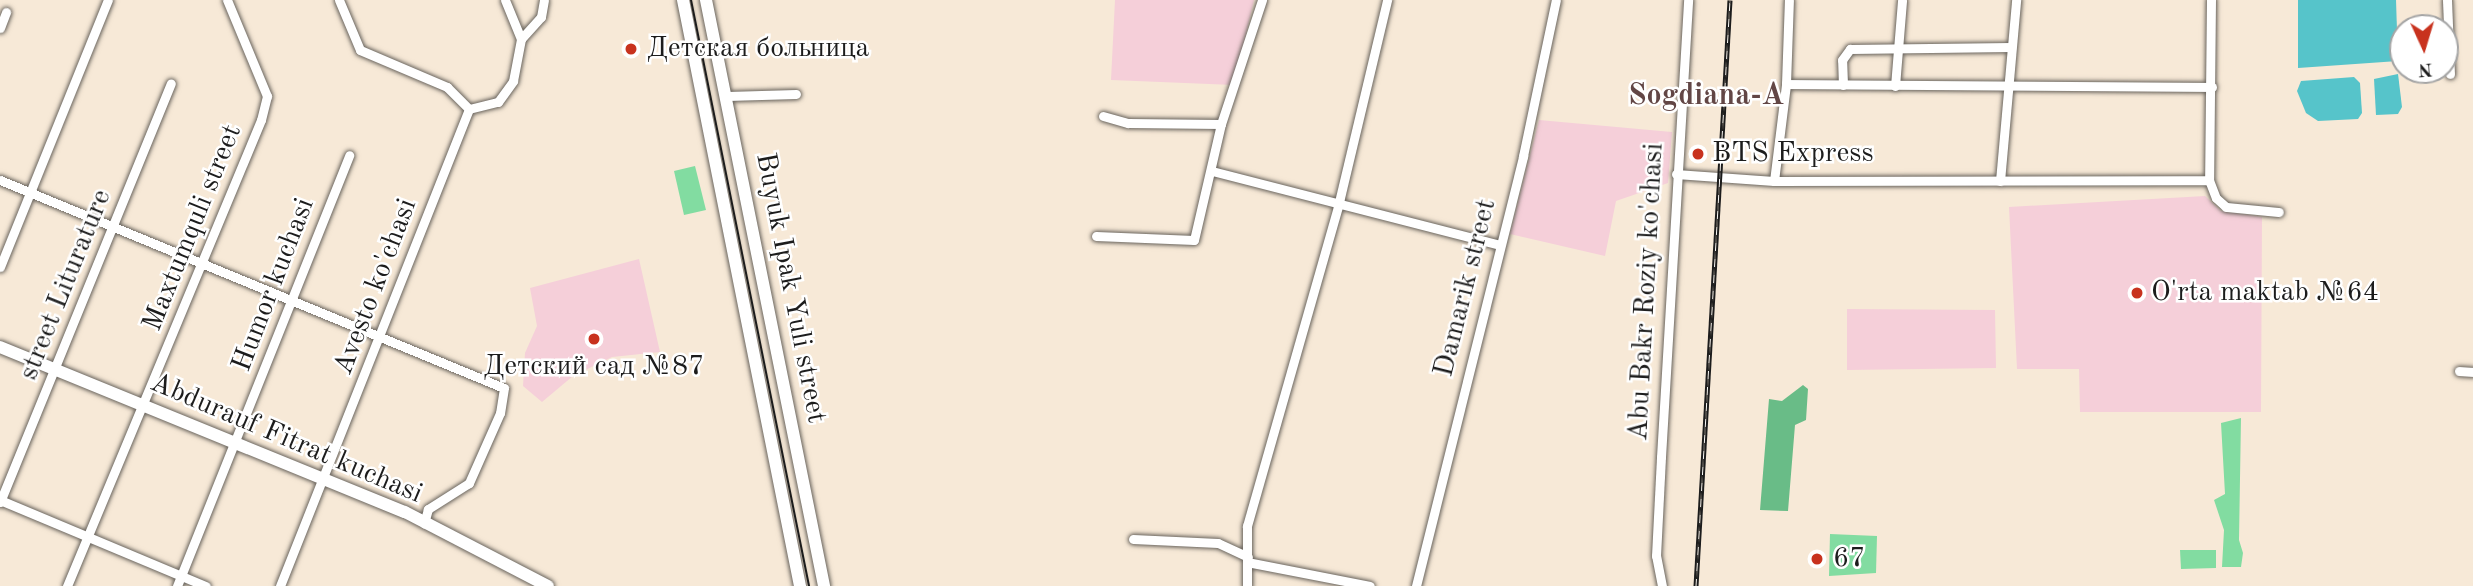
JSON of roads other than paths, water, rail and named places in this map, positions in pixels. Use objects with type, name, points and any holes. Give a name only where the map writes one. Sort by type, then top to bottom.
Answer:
[{"type":"main road","name":"Buyuk Ipak Yuli street","points":[[683,0],[800,586]]},
{"type":"main road","name":"Buyuk Ipak Yuli street","points":[[706,0],[824,586]]},
{"type":"main road","name":"Abdurauf Fitrat kuchasi","points":[[0,347],[424,523],[548,586]]},
{"type":"street","points":[[0,267],[32,194],[108,0]]},
{"type":"street","name":"Maxtumquli street","points":[[67,586],[86,537],[146,406],[267,96],[227,0]]},
{"type":"street","points":[[339,0],[360,50],[447,87],[469,109],[498,102],[513,81],[521,39],[541,17],[544,0]]},
{"type":"street","points":[[505,0],[521,39]]},
{"type":"street","points":[[1096,236],[1194,240],[1221,124],[1262,0]]},
{"type":"street","points":[[1247,586],[1247,526],[1339,202],[1387,0]]},
{"type":"street","name":"Damarik street","points":[[1416,586],[1500,245],[1556,0]]},
{"type":"street","name":"Abu Bakr Roziy ko'chasi","points":[[1661,586],[1656,556],[1688,0]]},
{"type":"street","points":[[1774,181],[1786,84],[1789,0]]},
{"type":"street","points":[[1895,86],[1902,0]]},
{"type":"street","points":[[2000,181],[2016,0]]},
{"type":"street","points":[[2211,0],[2209,180],[2216,198],[2226,207],[2279,212]]},
{"type":"street","points":[[0,28],[6,12]]},
{"type":"street","points":[[1843,85],[1842,60],[1850,49],[2011,47]]},
{"type":"street","name":"street Liturature","points":[[0,501],[58,370],[171,84]]},
{"type":"street","points":[[1786,84],[2212,87]]},
{"type":"street","points":[[727,96],[796,94]]},
{"type":"street","name":"Avesto ko'chasi","points":[[280,586],[325,481],[469,109]]},
{"type":"street","points":[[1103,116],[1128,123],[1221,124]]},
{"type":"street","name":"Humor kuchasi","points":[[177,586],[236,444],[349,155]]},
{"type":"street","points":[[1212,171],[1500,245]]},
{"type":"street","points":[[1676,174],[1774,181],[2209,180]]},
{"type":"street","points":[[0,180],[202,267],[504,388],[500,412],[469,483],[428,509],[424,523]]},
{"type":"street","points":[[2459,371],[2473,372]]},
{"type":"street","points":[[0,501],[206,586]]},
{"type":"street","points":[[1133,539],[1219,543],[1247,559],[1370,586]]},
{"type":"water","points":[[2298,0],[2396,0],[2396,14],[2389,14],[2389,62],[2298,68]]},
{"type":"water","points":[[2389,76],[2389,84],[2399,84],[2402,107],[2398,114],[2376,115],[2374,79]]},
{"type":"water","points":[[2354,77],[2360,83],[2362,113],[2358,119],[2318,121],[2306,113],[2297,91],[2301,81]]},
{"type":"tram line","points":[[691,0],[809,586]]},
{"type":"railway","points":[[1696,586],[1730,0]]},
{"type":"place","name":"Детская больница","points":[[631,49]]},
{"type":"place","name":"BTS Express","points":[[1698,154]]},
{"type":"place","name":"O'rta maktab №64","points":[[2137,293]]},
{"type":"place","name":"Детский сад №87","points":[[594,339]]},
{"type":"place","name":"67","points":[[1817,559]]},
{"type":"district","name":"Sogdiana-А","points":[[1706,96]]}]
